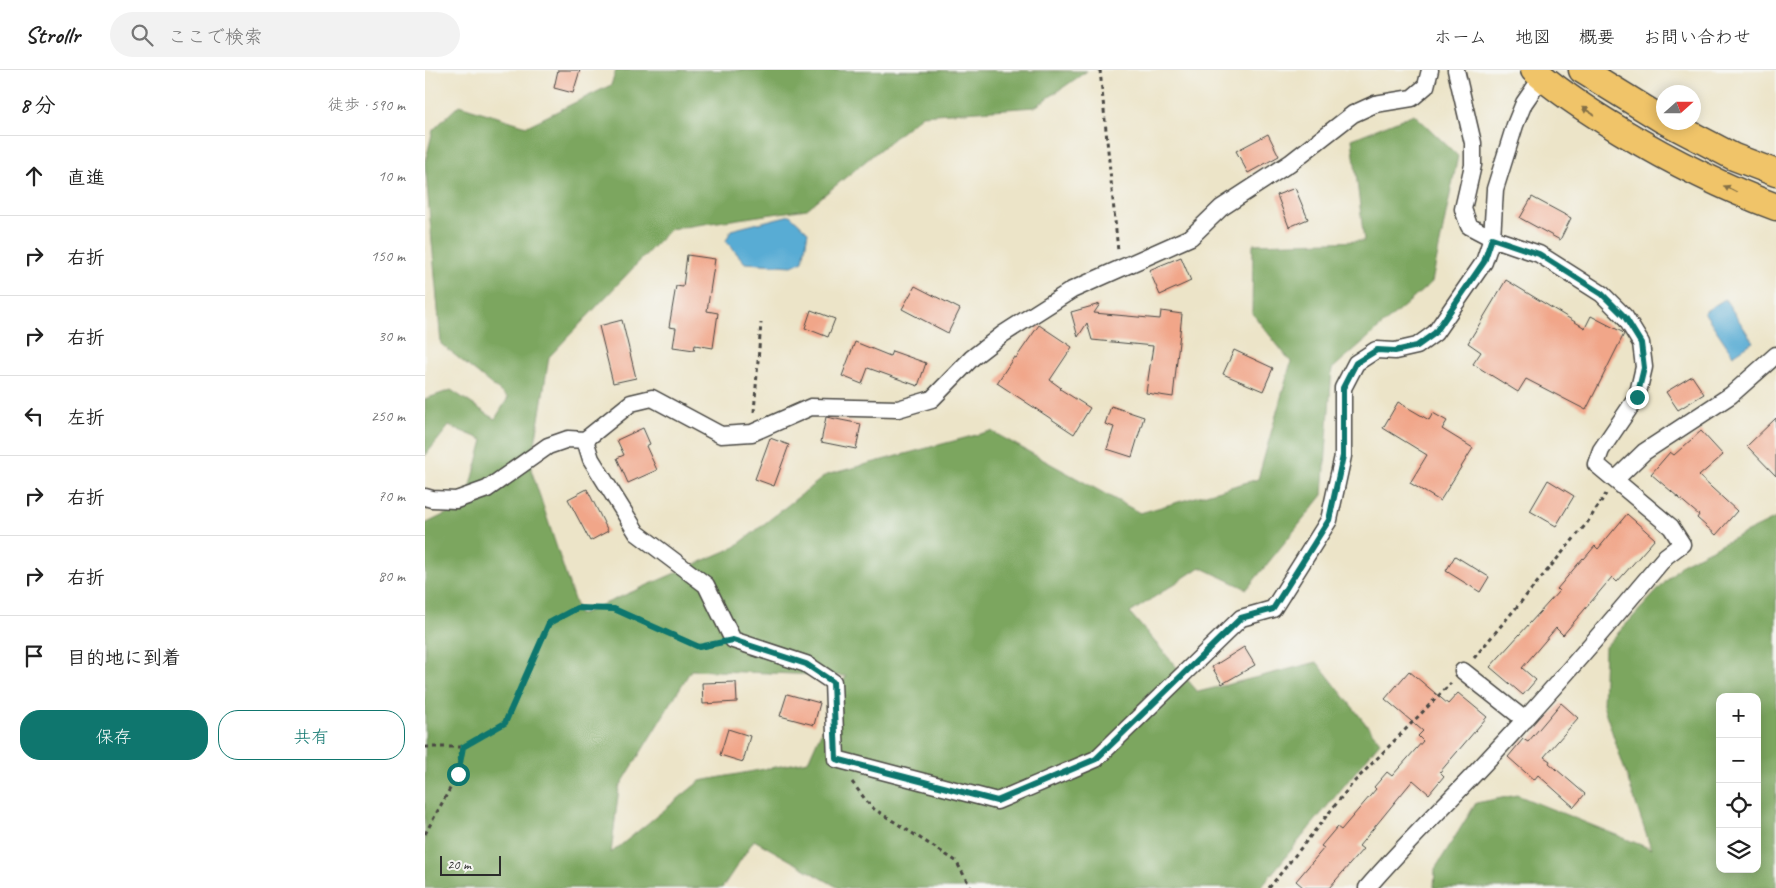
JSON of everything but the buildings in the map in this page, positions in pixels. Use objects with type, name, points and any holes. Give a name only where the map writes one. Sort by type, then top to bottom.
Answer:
[{"type":"highway","points":[[1581,70],[1656,116]]},
{"type":"highway","points":[[1538,74],[1582,108],[1653,150],[1737,193],[1776,206]]},
{"type":"highway","points":[[1682,130],[1734,157],[1776,173]]},
{"type":"street","points":[[425,496],[432,499],[455,500],[487,489],[548,446],[568,439],[585,440],[631,404],[652,398],[721,435],[752,432],[811,407],[898,409],[931,399],[972,358],[1003,334],[1072,290],[1191,236],[1221,208],[1291,164],[1353,114],[1375,104],[1412,98],[1426,86],[1430,70]]},
{"type":"street","points":[[1367,888],[1396,854],[1467,782],[1572,668],[1666,556],[1682,544],[1671,527],[1596,464],[1601,450],[1637,397],[1644,368],[1641,343],[1625,317],[1602,294],[1539,254],[1492,238],[1469,226],[1463,209],[1473,165],[1473,143],[1456,70]]},
{"type":"street","points":[[585,440],[591,459],[637,533],[706,585],[733,640],[806,664],[833,682],[836,759],[997,801],[1096,759],[1241,618],[1273,609],[1329,520],[1343,456],[1343,388],[1356,363],[1377,350],[1395,351],[1417,346],[1435,333],[1484,262],[1492,238],[1495,189],[1515,125],[1538,74]]},
{"type":"street","points":[[1616,479],[1644,452],[1731,395],[1776,355]]},
{"type":"street","points":[[1463,671],[1525,720]]},
{"type":"path","points":[[1100,70],[1119,269]]},
{"type":"path","points":[[752,432],[761,323]]},
{"type":"path","points":[[1269,888],[1352,784],[1463,671],[1587,522],[1616,479]]},
{"type":"path","points":[[425,747],[463,747],[505,723],[549,623],[577,608],[614,609],[699,647],[733,640]]},
{"type":"path","points":[[425,834],[458,774],[463,747]]},
{"type":"path","points":[[836,759],[871,807],[957,861],[971,888]]},
{"type":"green space","points":[[616,70],[1087,71],[1035,107],[922,115],[807,209],[670,229],[549,357],[531,469],[579,615],[735,547],[826,475],[991,431],[1140,513],[1258,479],[1291,362],[1252,313],[1253,244],[1364,241],[1352,139],[1414,114],[1458,156],[1432,282],[1332,369],[1323,495],[1247,589],[1200,567],[1130,613],[1198,692],[1317,662],[1380,742],[1260,888],[839,888],[754,840],[722,888],[425,888],[425,524],[466,504],[483,440],[449,426],[425,456],[425,399],[451,390],[495,419],[508,398],[441,344],[425,163],[433,130],[459,105],[527,126],[611,85]],"holes":[[[691,670],[846,676],[808,761],[700,781],[611,853],[619,788]]]},
{"type":"green space","points":[[1776,518],[1776,888],[1434,888],[1435,869],[1476,803],[1517,795],[1651,849],[1603,705],[1605,647],[1683,563]]},
{"type":"water","points":[[790,215],[808,232],[803,261],[792,266],[745,263],[726,241],[731,230]]},
{"type":"water","points":[[1725,299],[1753,342],[1733,355],[1704,312]]},
{"type":"route","points":[[458,774],[463,747],[505,723],[549,623],[577,608],[614,609],[699,647],[733,640],[806,664],[833,682],[836,759],[997,801],[1096,759],[1241,618],[1273,609],[1329,520],[1343,456],[1343,388],[1356,363],[1377,350],[1395,351],[1417,346],[1435,333],[1484,262],[1492,238],[1539,254],[1602,294],[1625,317],[1641,343],[1644,368],[1637,397]]}]
